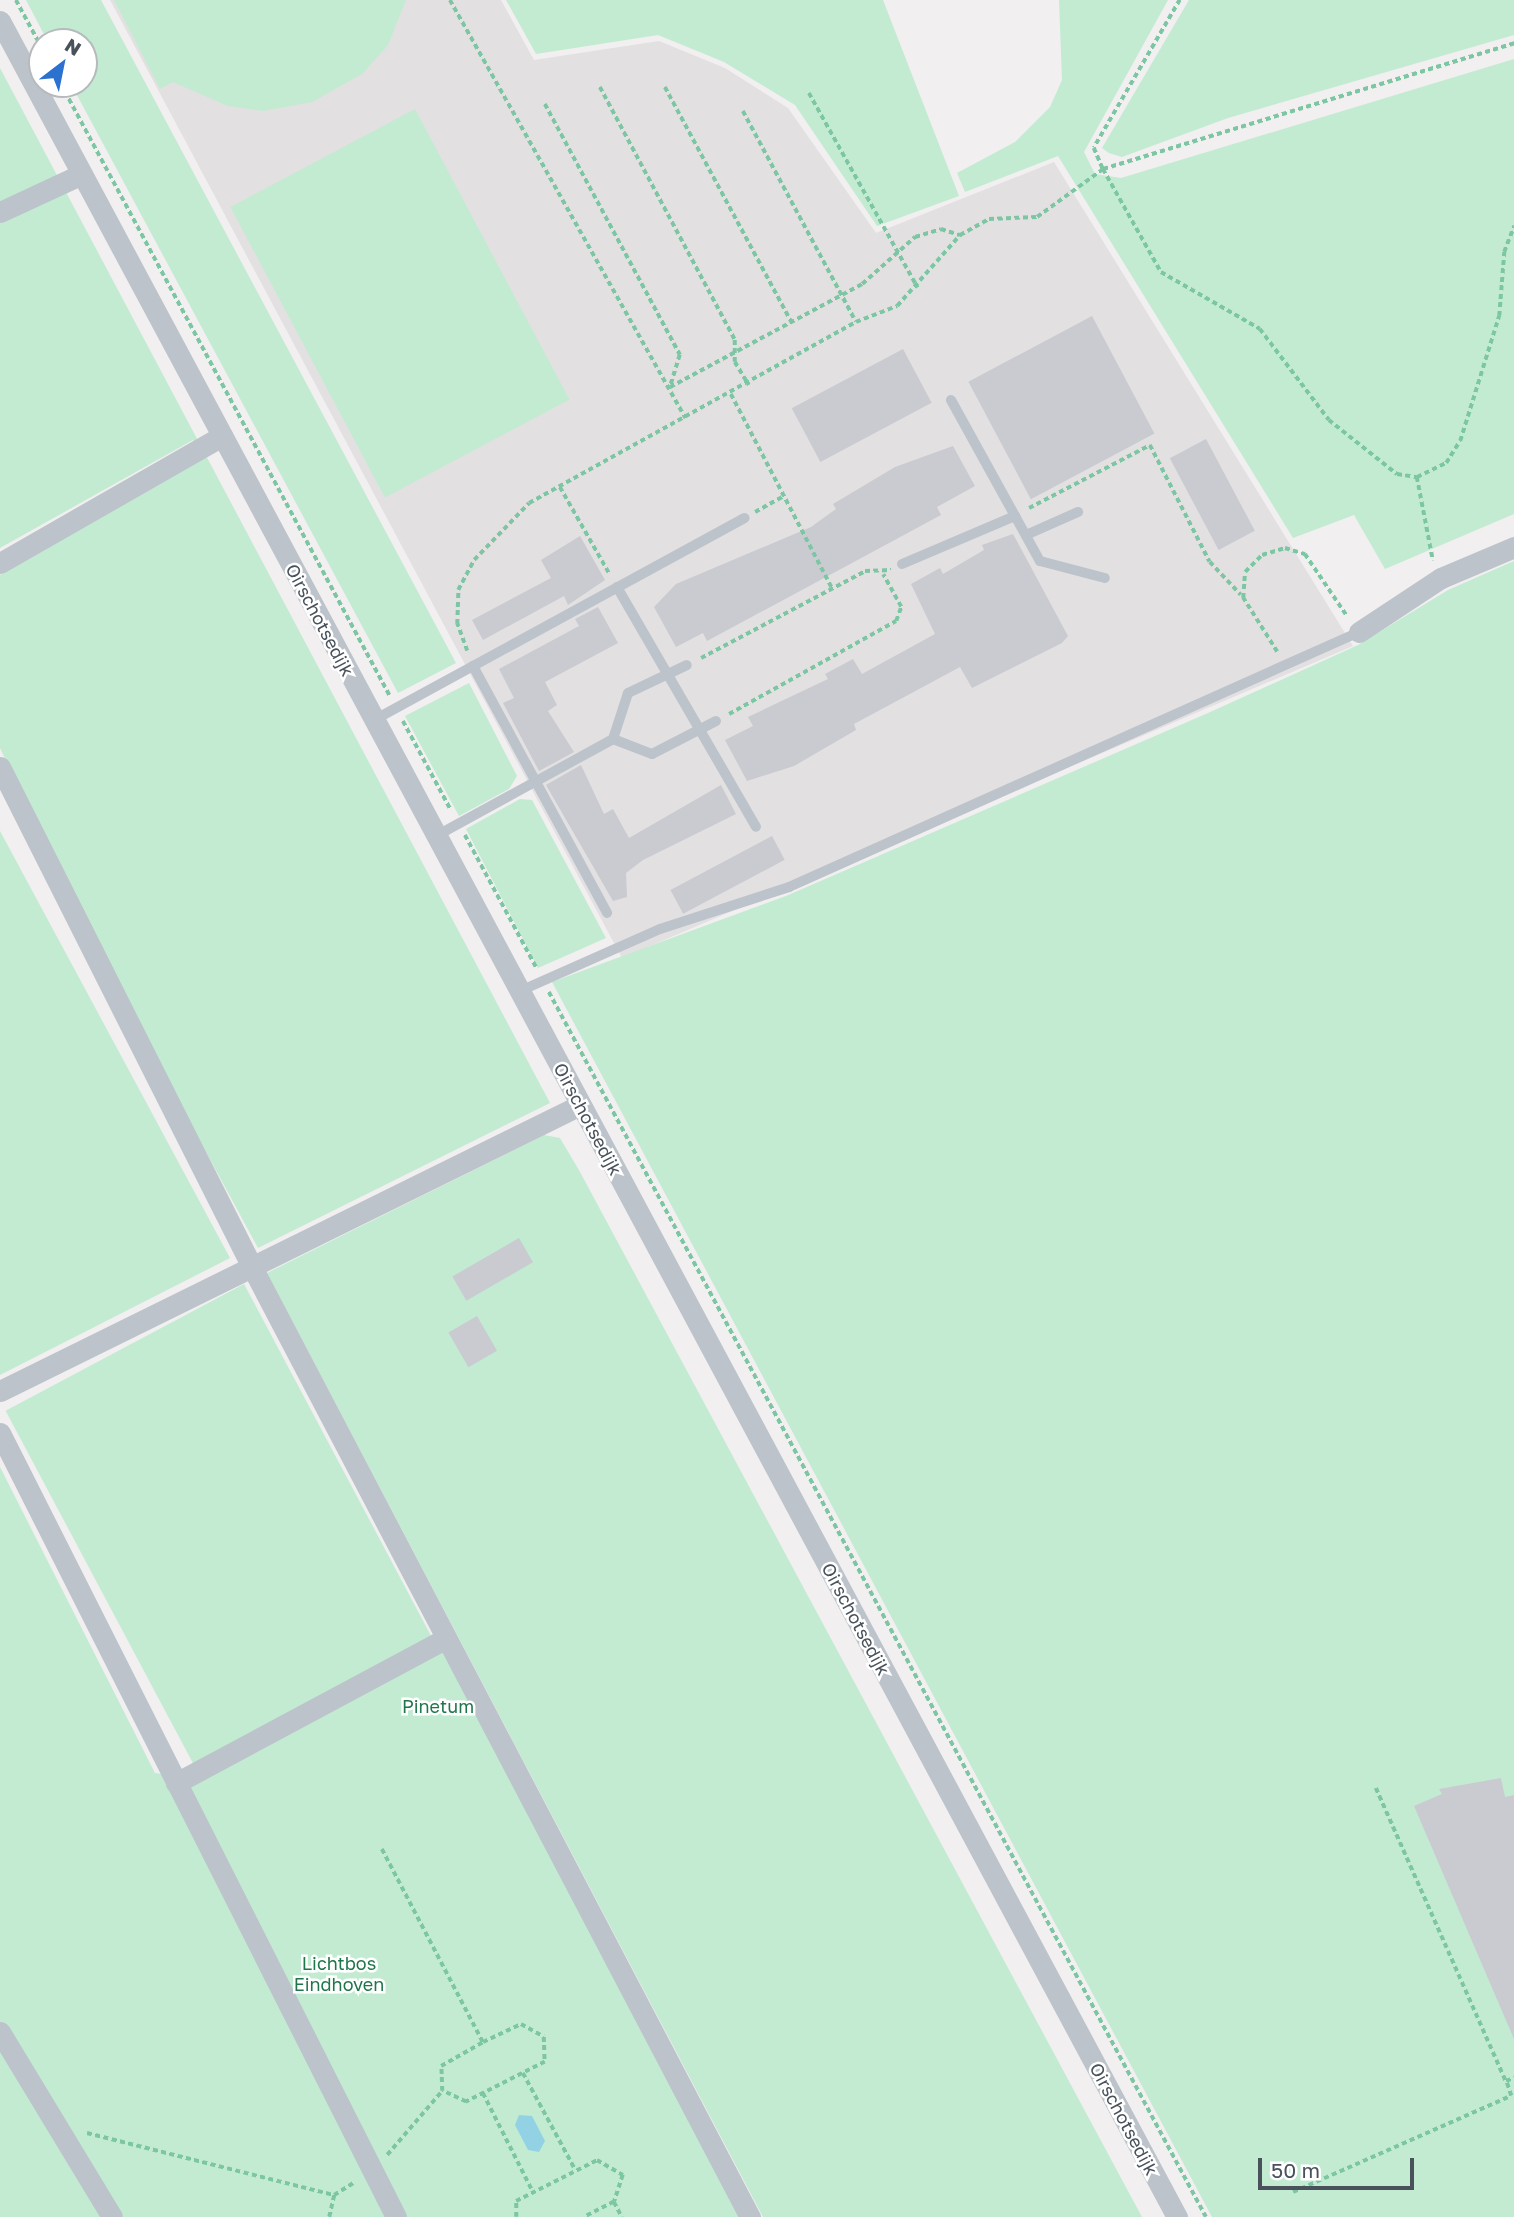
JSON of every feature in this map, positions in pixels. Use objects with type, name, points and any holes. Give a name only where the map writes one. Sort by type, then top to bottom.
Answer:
[{"type":"street","name":"Oirschotsedijk","points":[[0,22],[1177,2217]]},
{"type":"street","points":[[0,212],[82,174]]},
{"type":"street","points":[[0,563],[222,436]]},
{"type":"street","points":[[1352,635],[1441,578],[1514,547]]},
{"type":"street","points":[[0,767],[252,1267],[750,2217]]},
{"type":"street","points":[[0,1391],[580,1105]]},
{"type":"street","points":[[0,1433],[396,2217]]},
{"type":"street","points":[[177,1783],[446,1638]]},
{"type":"street","points":[[0,2032],[112,2217]]},
{"type":"lane","points":[[951,400],[1040,561],[1105,578]]},
{"type":"lane","points":[[1026,535],[1078,512]]},
{"type":"lane","points":[[902,564],[1015,516]]},
{"type":"lane","points":[[374,720],[744,518]]},
{"type":"lane","points":[[617,587],[672,672],[756,827]]},
{"type":"lane","points":[[520,991],[660,929],[789,887],[1352,635]]},
{"type":"lane","points":[[436,836],[613,739],[628,693],[687,665]]},
{"type":"lane","points":[[473,666],[607,913]]},
{"type":"lane","points":[[613,739],[652,754],[716,721]]},
{"type":"path","points":[[16,0],[31,28]]},
{"type":"path","points":[[450,0],[686,419]]},
{"type":"path","points":[[1180,0],[1094,148],[1103,169],[1161,272],[1260,329],[1329,420],[1370,457],[1396,474],[1417,477],[1446,463],[1460,442],[1499,316],[1504,253],[1514,226]]},
{"type":"path","points":[[473,666],[457,624],[458,590],[499,530],[560,487],[749,385],[856,322],[897,306],[918,288],[960,235],[989,219],[1037,217],[1103,169],[1514,43]]},
{"type":"path","points":[[665,86],[792,323]]},
{"type":"path","points":[[600,87],[735,340],[735,354],[749,385]]},
{"type":"path","points":[[810,93],[918,288]]},
{"type":"path","points":[[69,98],[1206,2217]]},
{"type":"path","points":[[545,104],[680,355],[670,387]]},
{"type":"path","points":[[743,111],[856,322]]},
{"type":"path","points":[[670,387],[842,296],[899,250],[941,229],[960,235]]},
{"type":"path","points":[[731,394],[832,588]]},
{"type":"path","points":[[1015,516],[1150,445],[1210,562],[1241,595]]},
{"type":"path","points":[[1417,477],[1435,569]]},
{"type":"path","points":[[560,487],[617,587]]},
{"type":"path","points":[[744,518],[784,496]]},
{"type":"path","points":[[1297,661],[1279,655],[1243,598],[1245,572],[1262,555],[1285,548],[1305,555],[1321,571],[1348,617],[1352,635]]},
{"type":"path","points":[[687,665],[865,571],[883,575],[902,564]]},
{"type":"path","points":[[716,721],[896,621],[901,607],[883,575]]},
{"type":"path","points":[[1293,2192],[1511,2096],[1376,1788]]},
{"type":"path","points":[[382,1849],[483,2042]]},
{"type":"path","points":[[521,2024],[544,2037],[545,2062],[466,2102],[442,2091],[442,2066],[483,2042],[521,2024]]},
{"type":"path","points":[[523,2073],[575,2169]]},
{"type":"path","points":[[1506,2081],[1514,2078]]},
{"type":"path","points":[[484,2093],[533,2192]]},
{"type":"path","points":[[57,2126],[334,2195]]},
{"type":"path","points":[[516,2217],[516,2201],[597,2160],[623,2175],[614,2202],[584,2217]]},
{"type":"path","points":[[614,2202],[622,2217]]},
{"type":"shaded area","points":[[110,0],[501,0],[534,60],[659,41],[725,68],[788,108],[876,233],[1054,162],[1353,646],[622,958]]},
{"type":"green space","points":[[26,0],[101,0],[456,663],[398,693],[79,98],[98,98],[98,28],[41,28]]},
{"type":"green space","points":[[114,0],[406,0],[388,45],[362,74],[312,102],[263,111],[228,106],[173,82],[160,89]]},
{"type":"green space","points":[[506,0],[883,0],[959,196],[877,226],[795,105],[724,62],[658,35],[536,54]]},
{"type":"green space","points":[[1059,0],[1168,0],[1084,152],[1095,174],[1121,178],[1514,59],[1514,514],[1385,569],[1354,515],[1293,538],[1058,156],[965,192],[957,173],[1015,142],[1050,107],[1062,80]]},
{"type":"green space","points":[[1189,0],[1514,0],[1514,35],[1228,118],[1122,157],[1109,153],[1102,148]]},
{"type":"green space","points":[[0,68],[550,1103],[258,1248],[88,934],[0,748],[0,575],[203,459],[193,440],[0,548]]},
{"type":"green space","points":[[415,109],[569,399],[385,498],[230,207]]},
{"type":"green space","points":[[1514,561],[1514,2217],[1212,2217],[552,982],[786,896],[1208,713],[1358,645],[1448,590]]},
{"type":"green space","points":[[469,683],[517,776],[509,789],[459,816],[405,716]]},
{"type":"green space","points":[[520,799],[532,800],[606,938],[538,968],[466,829]]},
{"type":"green space","points":[[0,831],[230,1258],[0,1375]]},
{"type":"green space","points":[[544,1135],[560,1138],[580,1172],[1142,2217],[763,2217],[267,1273]]},
{"type":"green space","points":[[244,1284],[432,1637],[193,1764],[6,1411]]},
{"type":"green space","name":"Lichtbos Eindhoven","points":[[0,1467],[155,1773],[193,1778],[444,1649],[739,2217],[0,2217]]},
{"type":"water","points":[[519,2115],[532,2116],[545,2141],[539,2152],[528,2150],[515,2125]]},
{"type":"building","points":[[1092,316],[1154,433],[1031,499],[968,382]]},
{"type":"building","points":[[903,349],[932,403],[820,462],[792,408]]},
{"type":"building","points":[[1206,439],[1255,531],[1219,550],[1170,458]]},
{"type":"building","points":[[953,446],[975,486],[937,507],[941,515],[707,641],[703,633],[676,647],[654,607],[676,584],[811,527],[836,509],[833,504],[895,467]]},
{"type":"building","points":[[1013,534],[1068,636],[1062,643],[972,688],[960,667],[854,724],[856,730],[794,766],[747,781],[725,740],[753,726],[748,717],[828,679],[825,674],[853,659],[862,674],[935,634],[911,584],[940,568],[943,574],[984,550],[982,545]]},
{"type":"building","points":[[580,536],[605,580],[568,605],[564,596],[483,640],[472,620],[551,578],[541,560]]},
{"type":"building","points":[[598,607],[618,643],[545,682],[557,705],[548,711],[574,752],[539,771],[503,703],[514,698],[499,669],[579,626],[575,619]]},
{"type":"building","points":[[581,765],[604,814],[613,809],[629,838],[721,785],[736,814],[643,860],[626,873],[627,897],[613,901],[546,785]]},
{"type":"building","points":[[772,836],[785,860],[683,914],[670,890]]},
{"type":"building","points":[[519,1238],[533,1262],[466,1301],[452,1276]]},
{"type":"building","points":[[477,1316],[497,1351],[468,1367],[448,1332]]},
{"type":"building","points":[[1501,1778],[1505,1797],[1514,1795],[1514,2039],[1414,1806],[1442,1794],[1439,1789]]},
{"type":"park label","name":"Pinetum","points":[[438,1706]]}]
